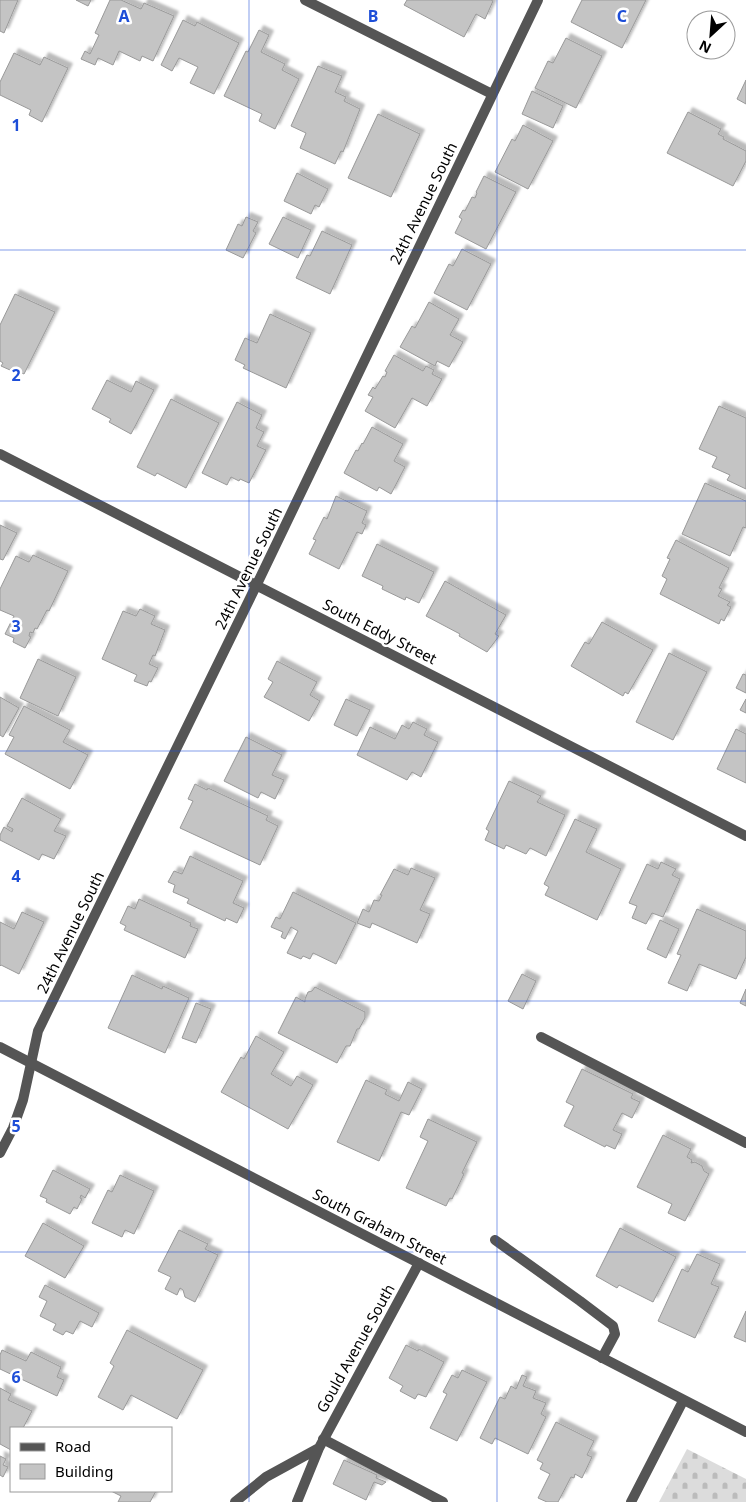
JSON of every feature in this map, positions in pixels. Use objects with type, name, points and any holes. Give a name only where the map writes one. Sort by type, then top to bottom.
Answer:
[{"type":"street","points":[[305,0],[492,94]]},
{"type":"street","name":"24th Avenue South","points":[[0,1153],[13,1128],[24,1100],[38,1031],[257,584],[538,0]]},
{"type":"street","name":"South Eddy Street","points":[[0,454],[746,836]]},
{"type":"street","points":[[541,1037],[746,1143]]},
{"type":"street","name":"South Graham Street","points":[[0,1047],[746,1432]]},
{"type":"street","points":[[496,1240],[613,1326],[615,1334],[602,1358]]},
{"type":"street","name":"Gould Avenue South","points":[[297,1502],[321,1444],[419,1263]]},
{"type":"street","points":[[631,1502],[683,1401]]},
{"type":"street","points":[[235,1502],[266,1478],[321,1444],[443,1502]]},
{"type":"green space","points":[[687,1449],[746,1479],[746,1502],[659,1502]]},
{"type":"building","points":[[0,0],[18,0],[4,33],[0,31]]},
{"type":"building","points":[[76,0],[91,0],[88,6]]},
{"type":"building","points":[[110,0],[121,0],[141,9],[144,3],[174,16],[153,61],[142,56],[140,61],[119,51],[113,65],[98,58],[95,65],[81,59],[85,51],[90,54],[99,35],[95,33]]},
{"type":"building","points":[[407,0],[493,1],[485,19],[476,14],[464,37],[404,5]]},
{"type":"building","points":[[582,0],[646,0],[622,48],[571,22]]},
{"type":"building","points":[[183,20],[195,26],[197,22],[239,43],[214,94],[190,83],[198,67],[179,58],[172,71],[161,65]]},
{"type":"building","points":[[259,30],[269,35],[261,52],[285,64],[282,70],[299,79],[275,129],[259,121],[262,114],[224,96],[246,51],[248,52]]},
{"type":"building","points":[[566,38],[602,56],[576,108],[535,88],[548,61],[553,63]]},
{"type":"building","points":[[14,53],[40,65],[44,57],[68,68],[42,122],[29,115],[31,110],[0,95],[0,82]]},
{"type":"building","points":[[318,66],[342,76],[335,92],[346,97],[344,101],[360,109],[343,152],[341,151],[335,164],[300,148],[306,133],[291,126]]},
{"type":"building","points":[[746,80],[746,104],[737,99]]},
{"type":"building","points":[[532,91],[563,106],[553,128],[522,114]]},
{"type":"building","points":[[688,112],[721,129],[718,134],[724,137],[723,139],[746,151],[746,161],[733,186],[667,153]]},
{"type":"building","points":[[378,114],[420,134],[391,197],[348,178]]},
{"type":"building","points":[[523,125],[553,141],[528,189],[495,172],[512,139],[515,141]]},
{"type":"building","points":[[297,173],[328,189],[319,207],[315,205],[311,214],[284,201]]},
{"type":"building","points":[[484,176],[516,192],[486,249],[455,233],[462,219],[459,217],[463,210],[465,211],[472,197],[475,198]]},
{"type":"building","points":[[246,217],[258,222],[253,231],[256,233],[243,258],[226,250],[238,224],[242,226]]},
{"type":"building","points":[[283,217],[311,230],[298,258],[269,244]]},
{"type":"building","points":[[322,231],[352,245],[330,294],[296,278],[307,255],[310,256]]},
{"type":"building","points":[[462,249],[491,264],[467,310],[434,293],[449,264],[453,266]]},
{"type":"building","points":[[15,294],[55,312],[24,374],[1,366],[3,363],[0,361],[0,325]]},
{"type":"building","points":[[429,302],[459,319],[450,335],[463,342],[449,367],[437,361],[435,366],[400,347],[412,326],[415,328]]},
{"type":"building","points":[[270,314],[311,333],[286,388],[243,368],[245,365],[235,360],[245,338],[257,343]]},
{"type":"building","points":[[394,355],[423,371],[426,366],[434,370],[432,374],[442,379],[427,406],[412,398],[395,428],[365,411],[373,397],[368,395],[373,387],[375,389],[383,376],[385,377],[387,372],[385,371]]},
{"type":"building","points":[[107,380],[131,392],[136,381],[154,390],[131,434],[109,422],[111,419],[92,409]]},
{"type":"building","points":[[171,399],[219,423],[186,488],[157,473],[155,476],[137,467]]},
{"type":"building","points":[[237,402],[262,415],[256,428],[264,432],[257,446],[266,450],[249,483],[231,477],[227,485],[202,473]]},
{"type":"building","points":[[719,406],[746,418],[746,489],[727,480],[730,475],[712,467],[717,457],[699,449]]},
{"type":"building","points":[[372,427],[403,444],[394,461],[405,467],[391,494],[379,487],[377,491],[344,473],[356,450],[358,451],[363,444]]},
{"type":"building","points":[[705,483],[746,501],[746,528],[743,527],[730,556],[682,534]]},
{"type":"building","points":[[336,496],[367,511],[362,523],[366,525],[362,534],[357,532],[339,569],[309,554],[316,540],[313,539],[324,517],[327,519]]},
{"type":"building","points":[[0,525],[17,533],[3,560],[0,559]]},
{"type":"building","points":[[676,540],[729,568],[719,588],[722,589],[718,596],[730,602],[727,605],[731,607],[724,621],[721,619],[719,624],[660,594],[667,579],[662,576],[670,559],[667,558]]},
{"type":"building","points":[[377,544],[434,572],[419,603],[406,597],[405,600],[382,589],[383,586],[362,576]]},
{"type":"building","points":[[33,555],[68,571],[49,611],[47,610],[37,629],[35,628],[33,633],[30,632],[29,636],[31,637],[25,648],[13,642],[14,638],[5,634],[14,616],[0,610],[0,589],[16,556],[29,562]]},
{"type":"building","points":[[445,581],[506,615],[495,634],[499,636],[487,652],[459,636],[460,634],[426,616]]},
{"type":"building","points":[[140,609],[155,616],[151,624],[165,630],[155,656],[153,655],[149,664],[158,668],[147,686],[134,681],[137,675],[102,659],[123,611],[136,616]]},
{"type":"building","points":[[602,622],[653,650],[628,694],[625,692],[623,696],[571,666],[585,642],[589,644]]},
{"type":"building","points":[[669,653],[707,672],[673,740],[636,722]]},
{"type":"building","points":[[38,659],[76,677],[58,716],[20,698]]},
{"type":"building","points":[[277,661],[317,682],[310,695],[320,701],[309,721],[264,697],[273,682],[268,679]]},
{"type":"building","points":[[743,674],[746,675],[746,693],[736,688]]},
{"type":"building","points":[[0,697],[19,708],[3,737],[0,735]]},
{"type":"building","points":[[346,699],[370,710],[357,736],[334,725]]},
{"type":"building","points":[[746,699],[746,713],[740,710]]},
{"type":"building","points":[[24,706],[70,730],[63,742],[88,755],[70,789],[5,754],[14,737],[9,735]]},
{"type":"building","points":[[413,722],[427,729],[424,735],[438,742],[421,777],[412,772],[407,780],[357,755],[370,727],[395,739],[402,725],[409,729]]},
{"type":"building","points":[[736,729],[746,734],[746,783],[717,769]]},
{"type":"building","points":[[246,737],[282,755],[272,775],[284,780],[275,799],[261,792],[258,798],[224,781]]},
{"type":"building","points":[[509,781],[541,796],[537,802],[565,815],[546,856],[530,848],[526,854],[506,845],[504,849],[485,840],[489,831],[486,829]]},
{"type":"building","points":[[195,784],[207,790],[208,788],[268,816],[266,820],[278,826],[260,865],[180,828],[193,801],[188,799]]},
{"type":"building","points":[[22,798],[61,819],[54,831],[66,836],[54,859],[42,854],[39,860],[0,840],[4,827],[12,832],[13,829],[7,826]]},
{"type":"building","points":[[575,819],[597,829],[586,852],[621,869],[597,920],[545,895],[549,887],[544,884]]},
{"type":"building","points":[[190,856],[243,881],[233,903],[244,908],[237,923],[226,918],[225,921],[187,903],[189,899],[173,892],[175,885],[168,882],[174,871],[182,874]]},
{"type":"building","points":[[661,862],[676,869],[672,875],[680,879],[663,917],[652,913],[646,924],[632,918],[637,906],[629,903],[647,864],[658,869]]},
{"type":"building","points":[[411,868],[435,878],[420,910],[430,914],[417,943],[372,923],[370,928],[357,923],[363,909],[369,912],[374,900],[379,901],[382,895],[380,895],[394,869],[408,875]]},
{"type":"building","points":[[293,892],[356,923],[336,964],[313,953],[310,959],[303,956],[301,959],[287,953],[298,931],[291,927],[285,939],[281,937],[283,932],[271,927],[276,917],[280,919]]},
{"type":"building","points":[[139,899],[191,923],[190,926],[198,929],[185,958],[124,930],[126,926],[120,923],[128,906],[135,909]]},
{"type":"building","points":[[697,909],[746,931],[746,957],[736,979],[699,964],[687,991],[668,983],[681,955],[677,954]]},
{"type":"building","points":[[22,912],[44,922],[19,974],[0,966],[0,922],[14,929]]},
{"type":"building","points":[[660,920],[679,929],[666,958],[647,949]]},
{"type":"building","points":[[522,974],[536,981],[523,1009],[508,1001]]},
{"type":"building","points":[[132,975],[162,989],[163,986],[189,998],[165,1053],[108,1028]]},
{"type":"building","points":[[315,987],[365,1012],[365,1018],[359,1029],[357,1029],[350,1046],[346,1046],[337,1063],[278,1033],[296,997],[305,1002],[308,992],[312,991]]},
{"type":"building","points":[[746,989],[746,1006],[740,1003]]},
{"type":"building","points":[[196,1003],[211,1009],[196,1043],[182,1038]]},
{"type":"building","points":[[256,1036],[284,1052],[271,1074],[291,1086],[297,1076],[313,1085],[288,1129],[221,1092],[241,1057],[244,1059]]},
{"type":"building","points":[[582,1069],[633,1094],[631,1098],[640,1102],[632,1118],[622,1113],[613,1130],[622,1134],[615,1149],[606,1145],[605,1147],[564,1126],[574,1106],[566,1102]]},
{"type":"building","points":[[366,1080],[387,1090],[385,1094],[399,1101],[408,1082],[422,1089],[409,1115],[401,1112],[379,1161],[337,1142]]},
{"type":"building","points":[[428,1119],[477,1142],[452,1199],[450,1198],[446,1206],[406,1188],[428,1141],[420,1137]]},
{"type":"building","points":[[663,1135],[691,1149],[687,1157],[692,1160],[691,1163],[695,1162],[702,1166],[704,1171],[709,1174],[685,1221],[668,1213],[672,1204],[637,1187]]},
{"type":"building","points":[[53,1170],[90,1189],[85,1198],[81,1195],[80,1198],[82,1199],[77,1209],[74,1207],[70,1214],[46,1202],[47,1199],[40,1196]]},
{"type":"building","points":[[120,1175],[154,1191],[134,1234],[125,1230],[122,1237],[92,1223],[108,1190],[112,1192]]},
{"type":"building","points":[[43,1223],[84,1246],[65,1278],[25,1256]]},
{"type":"building","points":[[620,1228],[676,1257],[653,1302],[619,1285],[617,1288],[596,1276]]},
{"type":"building","points":[[179,1230],[208,1244],[205,1249],[218,1255],[195,1302],[185,1297],[183,1290],[180,1288],[177,1295],[165,1289],[171,1277],[158,1271]]},
{"type":"building","points":[[697,1254],[720,1264],[711,1284],[719,1287],[695,1338],[658,1321],[682,1269],[688,1272]]},
{"type":"building","points":[[45,1285],[99,1313],[92,1327],[80,1321],[73,1334],[66,1331],[63,1335],[53,1330],[56,1324],[40,1316],[47,1301],[39,1297]]},
{"type":"building","points":[[746,1311],[746,1342],[734,1337]]},
{"type":"building","points":[[127,1330],[203,1370],[177,1419],[131,1395],[123,1410],[98,1397],[114,1366],[110,1363]]},
{"type":"building","points":[[406,1345],[418,1351],[419,1349],[444,1362],[426,1397],[418,1394],[415,1399],[400,1391],[403,1386],[389,1378]]},
{"type":"building","points":[[2,1350],[26,1361],[31,1352],[61,1367],[57,1377],[64,1380],[57,1396],[0,1369]]},
{"type":"building","points":[[462,1370],[487,1382],[457,1441],[430,1428],[447,1394],[443,1392],[452,1375],[458,1378]]},
{"type":"building","points":[[522,1375],[527,1377],[523,1386],[536,1391],[533,1398],[546,1403],[541,1414],[546,1417],[528,1454],[495,1438],[492,1444],[480,1438],[500,1397],[505,1399],[511,1386],[516,1389]]},
{"type":"building","points":[[0,1388],[11,1394],[8,1400],[32,1411],[24,1427],[10,1427],[10,1449],[0,1444]]},
{"type":"building","points":[[556,1422],[594,1441],[587,1455],[592,1457],[582,1478],[575,1474],[574,1478],[571,1477],[558,1502],[547,1502],[538,1498],[550,1474],[540,1469],[543,1463],[537,1460]]},
{"type":"building","points":[[0,1456],[6,1459],[3,1465],[8,1467],[3,1477],[0,1475]]},
{"type":"building","points":[[344,1460],[377,1475],[376,1478],[386,1482],[382,1485],[374,1482],[366,1500],[333,1484]]},
{"type":"building","points":[[113,1492],[155,1492],[150,1502],[118,1502],[121,1496]]}]
